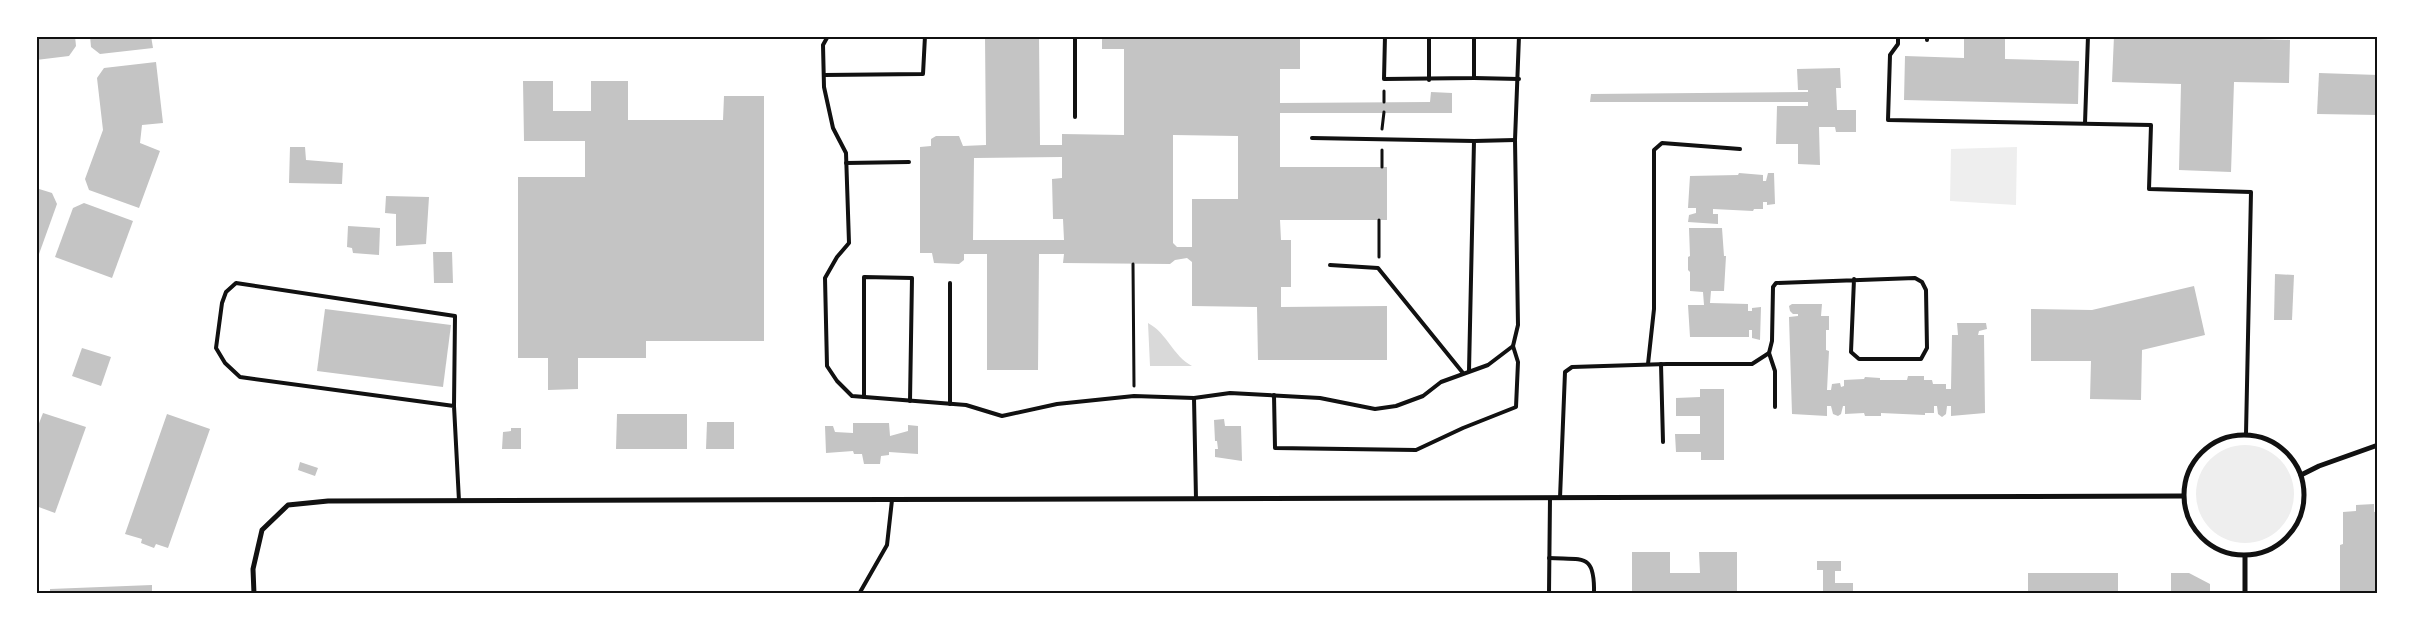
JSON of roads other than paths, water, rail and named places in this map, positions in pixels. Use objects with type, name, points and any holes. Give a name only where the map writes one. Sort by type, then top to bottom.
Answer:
[{"type":"street","points":[[2246,434],[2264,437],[2280,446],[2293,459],[2302,475],[2305,492],[2304,506],[2293,531],[2272,549],[2245,556],[2222,552],[2202,539],[2188,519],[2183,496],[2188,472],[2201,452],[2222,439],[2246,434]]},
{"type":"street","points":[[2302,475],[2319,466],[2378,445]]},
{"type":"street","points":[[254,594],[252,569],[262,530],[288,505],[328,501],[2183,496]]},
{"type":"street","points":[[2245,556],[2245,594]]},
{"type":"lane","points":[[828,36],[823,45],[824,87],[832,128],[846,152],[849,243],[837,257],[825,278],[827,366],[837,381],[852,396],[966,405],[1002,416],[1057,404],[1134,396],[1194,398],[1230,393],[1320,398],[1375,409],[1396,406],[1423,396],[1441,382],[1488,365],[1513,346]]},
{"type":"lane","points":[[824,75],[923,74],[924,36]]},
{"type":"lane","points":[[1075,36],[1075,117]]},
{"type":"lane","points":[[1385,36],[1384,79],[1518,79]]},
{"type":"lane","points":[[1429,36],[1429,80]]},
{"type":"lane","points":[[1474,36],[1474,78]]},
{"type":"lane","points":[[1274,395],[1275,448],[1416,450],[1462,428],[1516,407],[1518,362],[1513,346],[1518,325],[1515,140],[1519,36]]},
{"type":"lane","points":[[1898,36],[1898,44],[1890,56],[1888,120],[2150,125],[2149,189],[2251,192],[2246,434]]},
{"type":"lane","points":[[2084,123],[2088,36]]},
{"type":"lane","points":[[1312,138],[1515,140]]},
{"type":"lane","points":[[1469,371],[1474,141]]},
{"type":"lane","points":[[1648,364],[1654,309],[1654,150],[1662,143],[1740,149]]},
{"type":"lane","points":[[846,163],[909,162]]},
{"type":"lane","points":[[1330,265],[1378,268],[1463,373]]},
{"type":"lane","points":[[864,397],[864,277],[912,278],[910,400]]},
{"type":"lane","points":[[1775,407],[1775,371],[1769,353],[1772,341],[1773,287],[1776,283],[1854,279],[1915,278],[1922,282],[1926,290],[1927,348],[1921,359],[1859,359],[1854,356],[1851,352],[1854,279]]},
{"type":"lane","points":[[454,406],[240,377],[225,363],[216,348],[222,303],[226,292],[236,283],[455,316],[454,406],[459,501]]},
{"type":"lane","points":[[950,283],[950,404]]},
{"type":"lane","points":[[1560,498],[1565,372],[1572,368],[1648,364],[1752,364],[1769,353]]},
{"type":"lane","points":[[1661,364],[1663,442]]},
{"type":"lane","points":[[1194,398],[1196,499]]},
{"type":"lane","points":[[1549,594],[1550,498]]},
{"type":"lane","points":[[859,594],[887,545],[892,500]]},
{"type":"lane","points":[[1549,558],[1588,562],[1593,571],[1594,594]]}]
